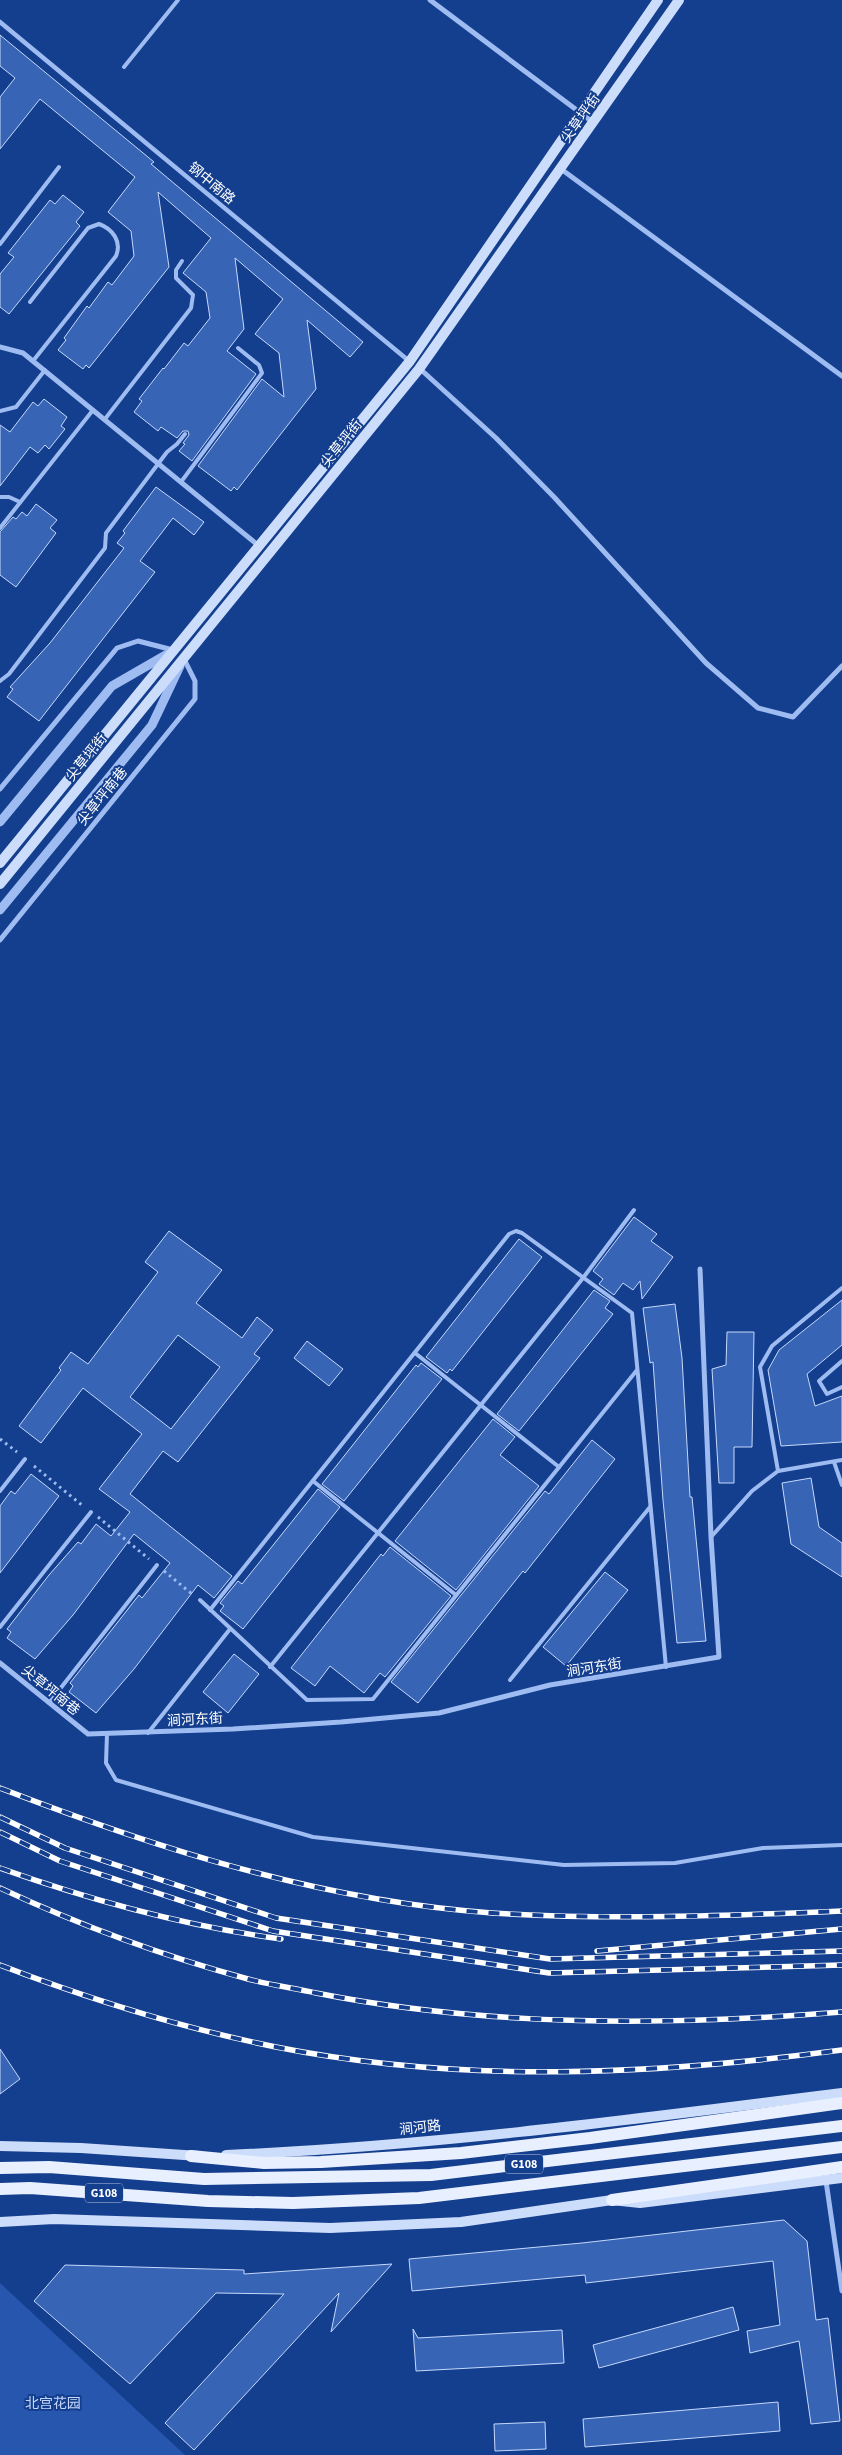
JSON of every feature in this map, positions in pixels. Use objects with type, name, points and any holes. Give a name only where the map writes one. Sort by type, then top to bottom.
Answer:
[{"type":"main road","name":"尖草坪街","points":[[0,863],[410,361],[658,0]]},
{"type":"main road","name":"尖草坪街","points":[[0,884],[420,369],[679,0]]},
{"type":"main road","name":"涧河路","points":[[0,2146],[81,2148],[191,2156],[362,2148],[842,2093]]},
{"type":"main road","points":[[191,2156],[264,2163],[320,2162],[461,2153],[590,2138],[842,2103]]},
{"type":"main road","name":"G108","points":[[0,2168],[49,2167],[204,2179],[432,2175],[842,2126]]},
{"type":"main road","name":"G108","points":[[0,2189],[30,2188],[208,2201],[293,2203],[409,2198],[842,2147]]},
{"type":"main road","points":[[0,2222],[54,2219],[330,2228],[461,2222],[701,2185],[842,2167]]},
{"type":"main road","points":[[612,2200],[640,2203],[842,2178]]},
{"type":"street","points":[[430,0],[594,123]]},
{"type":"street","name":"钢中南路","points":[[0,22],[410,361]]},
{"type":"street","points":[[561,169],[842,376]]},
{"type":"street","points":[[0,347],[23,353],[259,546]]},
{"type":"street","points":[[410,361],[509,451],[554,497],[706,663],[758,708],[793,717],[842,666]]},
{"type":"street","points":[[0,789],[117,648],[138,641],[174,650]]},
{"type":"street","points":[[0,822],[112,686],[174,650]]},
{"type":"street","points":[[0,910],[152,725],[184,658]]},
{"type":"street","name":"尖草坪南巷","points":[[0,940],[195,699],[195,681],[184,658]]},
{"type":"street","name":"涧河东街","points":[[88,1734],[148,1733],[340,1722],[439,1713],[550,1685],[719,1657],[711,1537],[700,1269]]},
{"type":"street","name":"尖草坪南巷","points":[[0,1663],[88,1734]]},
{"type":"street","points":[[826,2181],[842,2291]]},
{"type":"lane","points":[[124,67],[178,0]]},
{"type":"lane","points":[[0,244],[59,167]]},
{"type":"lane","points":[[30,302],[88,228],[99,224],[114,236],[118,245],[116,256],[33,361]]},
{"type":"lane","points":[[104,419],[193,303],[192,295],[176,278],[176,270],[182,261]]},
{"type":"lane","points":[[181,482],[262,373],[260,365],[238,348]]},
{"type":"lane","points":[[0,410],[16,407],[45,370]]},
{"type":"lane","points":[[0,528],[93,410]]},
{"type":"lane","points":[[0,681],[9,674],[105,548],[106,533],[158,463],[185,434]]},
{"type":"lane","points":[[0,497],[9,497],[20,502]]},
{"type":"lane","points":[[270,1667],[583,1278],[634,1210]]},
{"type":"lane","points":[[210,1610],[509,1234],[516,1231],[522,1233],[632,1313],[666,1667]]},
{"type":"lane","points":[[778,1471],[760,1367],[772,1346],[842,1288]]},
{"type":"lane","points":[[415,1353],[559,1467]]},
{"type":"lane","points":[[842,1361],[819,1381],[827,1394],[842,1387]]},
{"type":"lane","points":[[200,1600],[306,1700],[373,1699],[637,1370]]},
{"type":"lane","points":[[0,1491],[25,1459]]},
{"type":"lane","points":[[711,1537],[752,1491],[778,1471],[842,1460]]},
{"type":"lane","points":[[834,1462],[842,1485]]},
{"type":"lane","points":[[312,1481],[456,1595]]},
{"type":"lane","points":[[510,1680],[651,1505]]},
{"type":"lane","points":[[0,1627],[91,1512]]},
{"type":"lane","points":[[50,1703],[157,1565]]},
{"type":"lane","points":[[148,1733],[230,1628]]},
{"type":"lane","points":[[108,1734],[106,1762],[116,1780],[313,1837],[564,1865],[675,1863],[763,1848],[842,1845]]},
{"type":"green space","name":"北宫花园","points":[[0,2283],[185,2455],[0,2455]]},
{"type":"building","points":[[0,35],[154,162],[151,164],[363,342],[350,357],[307,320],[316,389],[237,490],[234,487],[231,491],[198,466],[262,379],[284,397],[279,353],[255,334],[283,299],[235,258],[244,329],[227,351],[256,374],[192,461],[179,451],[185,444],[183,443],[189,435],[188,431],[183,431],[177,438],[161,427],[158,431],[134,412],[142,401],[139,399],[163,368],[184,343],[188,346],[210,318],[206,292],[183,273],[211,238],[158,192],[169,267],[89,368],[86,365],[83,369],[58,350],[66,340],[64,338],[87,306],[89,308],[108,282],[112,285],[134,256],[131,231],[108,212],[135,177],[40,99],[0,149],[0,97],[15,78],[0,66]]},
{"type":"building","points":[[63,195],[84,212],[76,222],[80,226],[9,314],[0,307],[0,274],[14,257],[8,253],[50,200],[55,204]]},
{"type":"building","points":[[44,399],[67,417],[61,426],[65,429],[49,449],[45,445],[38,453],[30,447],[0,486],[0,425],[10,432],[33,402],[38,406]]},
{"type":"building","points":[[156,487],[204,522],[194,535],[173,518],[140,561],[155,572],[39,721],[7,697],[13,689],[10,687],[50,643],[124,548],[117,543],[125,533],[123,531]]},
{"type":"building","points":[[36,504],[57,520],[50,528],[56,533],[16,587],[0,575],[0,532],[13,517],[16,519],[22,512],[27,516]]},
{"type":"building","points":[[634,1217],[657,1234],[651,1241],[673,1257],[642,1299],[640,1281],[633,1290],[623,1283],[614,1295],[599,1284],[603,1279],[593,1271]]},
{"type":"building","points":[[169,1231],[222,1270],[196,1303],[242,1338],[257,1317],[273,1330],[254,1354],[260,1358],[178,1462],[163,1451],[130,1494],[232,1576],[214,1598],[198,1585],[134,1669],[96,1713],[69,1692],[73,1686],[70,1683],[139,1595],[142,1598],[170,1563],[134,1534],[73,1615],[35,1659],[7,1638],[11,1632],[7,1629],[49,1575],[78,1542],[81,1544],[96,1524],[111,1536],[130,1512],[99,1489],[142,1434],[83,1388],[41,1443],[19,1426],[61,1370],[59,1368],[71,1352],[88,1364],[158,1272],[145,1262]],"holes":[[[178,1335],[220,1367],[171,1429],[130,1397]]]},
{"type":"building","points":[[519,1239],[542,1257],[452,1371],[450,1369],[447,1373],[426,1357]]},
{"type":"building","points":[[594,1290],[610,1301],[605,1308],[613,1314],[519,1431],[497,1414]]},
{"type":"building","points":[[842,1300],[842,1345],[807,1374],[815,1406],[842,1396],[842,1442],[781,1446],[768,1370],[779,1350]]},
{"type":"building","points":[[675,1304],[682,1358],[690,1497],[692,1497],[706,1641],[677,1643],[663,1500],[653,1362],[650,1363],[643,1308]]},
{"type":"building","points":[[727,1332],[754,1332],[752,1447],[734,1447],[734,1483],[719,1483],[712,1369],[726,1365]]},
{"type":"building","points":[[307,1341],[343,1369],[329,1386],[294,1358]]},
{"type":"building","points":[[421,1363],[442,1379],[344,1501],[322,1484],[416,1365],[418,1367]]},
{"type":"building","points":[[493,1419],[515,1437],[500,1455],[539,1486],[456,1590],[395,1541]]},
{"type":"building","points":[[592,1440],[615,1459],[525,1573],[523,1571],[418,1703],[391,1682],[545,1491],[549,1494]]},
{"type":"building","points":[[31,1474],[59,1496],[0,1573],[0,1506],[11,1491],[15,1494]]},
{"type":"building","points":[[811,1478],[819,1527],[842,1543],[842,1577],[791,1544],[782,1483]]},
{"type":"building","points":[[318,1489],[340,1507],[243,1629],[220,1611],[224,1606],[220,1603],[238,1581],[242,1584]]},
{"type":"building","points":[[390,1547],[451,1596],[385,1677],[380,1673],[364,1693],[330,1666],[315,1686],[291,1668],[381,1554],[383,1556]]},
{"type":"building","points":[[605,1572],[628,1590],[566,1666],[543,1647]]},
{"type":"building","points":[[234,1654],[259,1674],[228,1713],[203,1692]]},
{"type":"building","points":[[0,2049],[20,2079],[0,2094]]},
{"type":"building","points":[[784,2220],[807,2241],[816,2320],[828,2318],[840,2421],[811,2424],[799,2341],[750,2353],[747,2331],[780,2325],[773,2261],[586,2283],[585,2275],[412,2291],[409,2259],[582,2243]]},
{"type":"building","points":[[392,2264],[331,2332],[339,2293],[194,2450],[165,2423],[284,2294],[216,2293],[130,2384],[34,2301],[65,2265],[244,2270],[244,2274]]},
{"type":"building","points":[[733,2307],[739,2330],[599,2368],[593,2345]]},
{"type":"building","points":[[413,2329],[418,2338],[562,2330],[564,2363],[416,2371]]},
{"type":"building","points":[[778,2402],[780,2431],[585,2447],[583,2419]]},
{"type":"building","points":[[545,2422],[546,2449],[495,2451],[494,2424]]},
{"type":"railway","points":[[0,1788],[120,1832],[242,1869],[366,1897],[429,1907],[492,1913],[623,1917],[842,1911]]},
{"type":"railway","points":[[0,1817],[65,1848],[276,1918],[550,1959],[842,1951]]},
{"type":"railway","points":[[0,1832],[60,1861],[273,1931],[549,1973],[842,1965]]},
{"type":"railway","points":[[0,1868],[69,1891],[139,1911],[245,1934],[281,1939]]},
{"type":"railway","points":[[0,1888],[60,1915],[122,1939],[216,1970],[265,1983],[381,2004],[512,2018],[578,2020],[710,2020],[842,2012]]},
{"type":"railway","points":[[597,1951],[842,1929]]},
{"type":"railway","points":[[0,1965],[102,2001],[206,2031],[276,2047],[346,2059],[417,2067],[488,2071],[630,2070],[772,2059],[842,2050]]}]
